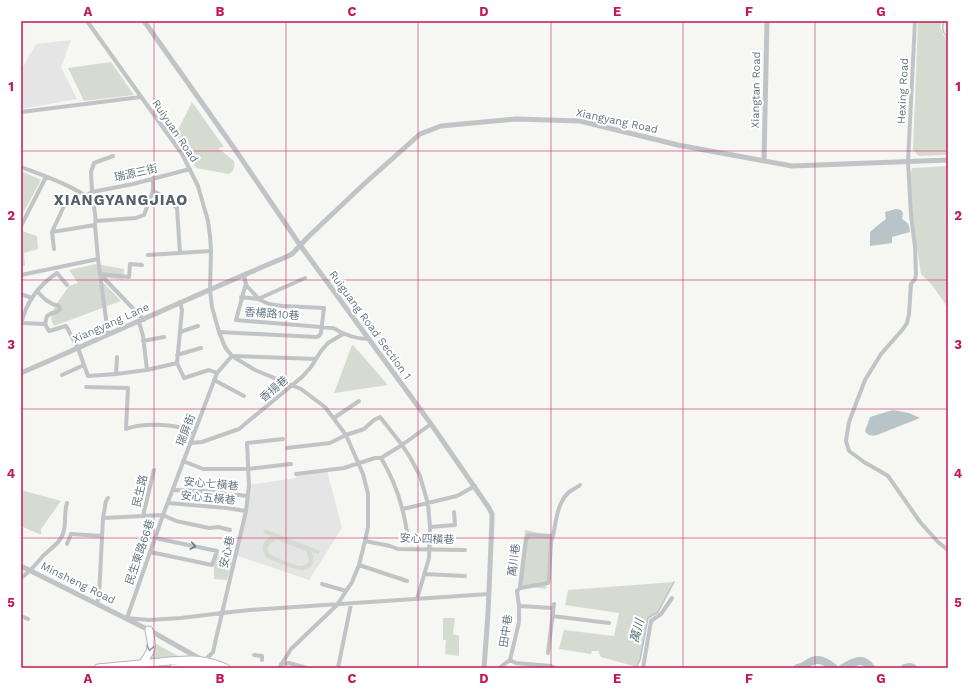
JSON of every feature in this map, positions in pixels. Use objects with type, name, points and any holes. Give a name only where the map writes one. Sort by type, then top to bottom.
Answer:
[{"type":"main road","points":[[142,664],[152,649],[149,630]]},
{"type":"main road","points":[[98,668],[188,659],[217,664],[226,668]]},
{"type":"main road","points":[[174,668],[194,666],[208,668]]},
{"type":"street","name":"Ruiyuan Road","points":[[87,21],[182,154],[198,186],[209,229],[211,251],[210,290]]},
{"type":"street","name":"Ruiguang Road Section 1","points":[[144,21],[234,148],[300,245],[475,486],[489,508],[492,514],[492,520],[484,668]]},
{"type":"street","name":"Xiangtan Road","points":[[764,160],[767,21]]},
{"type":"street","name":"Hexing Road","points":[[915,21],[908,162],[910,209],[915,247],[916,274],[915,279],[911,284],[907,323],[881,354],[865,380],[849,422],[846,441],[849,451],[888,476],[920,522],[938,542],[948,550]]},
{"type":"street","points":[[21,112],[141,97]]},
{"type":"street","name":"Xiangyang Road","points":[[300,245],[364,184],[420,134],[441,126],[516,119],[580,121],[678,145],[792,166],[948,160]]},
{"type":"street","points":[[92,192],[91,172],[94,163],[113,156]]},
{"type":"street","points":[[21,167],[63,183],[86,196],[92,203],[108,334]]},
{"type":"street","name":"瑞源三街","points":[[86,196],[92,192],[133,184],[190,169]]},
{"type":"street","points":[[21,226],[46,177]]},
{"type":"street","points":[[52,232],[95,223],[136,218],[144,215],[153,191],[153,178]]},
{"type":"street","points":[[153,191],[163,196],[177,208],[180,253]]},
{"type":"street","points":[[54,249],[52,232],[64,206]]},
{"type":"street","name":"Xiangyang Lane","points":[[21,373],[141,321],[180,302],[286,258],[300,245]]},
{"type":"street","points":[[148,255],[211,251]]},
{"type":"street","points":[[21,275],[98,260]]},
{"type":"street","points":[[100,274],[129,278],[130,264],[142,265]]},
{"type":"street","points":[[45,324],[21,324],[24,313],[32,298],[46,282],[57,273],[67,285]]},
{"type":"street","points":[[100,274],[141,321],[147,370]]},
{"type":"street","name":"香楊路10巷","points":[[244,275],[246,283],[258,299]]},
{"type":"street","points":[[258,299],[305,278]]},
{"type":"street","name":"香楊路10巷","points":[[246,283],[236,320],[322,326],[339,330],[343,334],[369,340]]},
{"type":"street","points":[[210,290],[212,307],[225,347],[232,356],[255,370],[301,389],[325,406],[346,435],[363,474],[368,494],[368,526],[359,565],[352,582],[337,605],[290,649],[280,666]]},
{"type":"street","points":[[37,291],[47,301],[59,306],[60,309],[57,312],[47,316],[45,324],[49,332],[66,326],[78,348],[88,376],[147,370],[177,363]]},
{"type":"street","points":[[21,294],[32,298]]},
{"type":"street","points":[[219,332],[316,337],[319,336],[321,332],[324,308],[282,306],[269,304],[258,299],[242,297]]},
{"type":"street","points":[[180,302],[182,310],[177,363],[184,378],[209,370],[217,373]]},
{"type":"street","points":[[180,332],[198,326]]},
{"type":"street","name":"香揚巷","points":[[190,443],[202,442],[239,429],[302,377],[328,343],[343,334]]},
{"type":"street","points":[[143,341],[164,337]]},
{"type":"street","points":[[177,355],[201,348]]},
{"type":"street","name":"香揚巷","points":[[232,356],[316,359]]},
{"type":"street","name":"瑞屏街","points":[[163,515],[217,373],[232,356]]},
{"type":"street","points":[[116,357],[116,374]]},
{"type":"street","points":[[62,375],[84,365]]},
{"type":"street","name":"香揚巷","points":[[214,380],[244,396]]},
{"type":"street","points":[[86,387],[128,388],[126,429],[133,426],[170,426],[194,433]]},
{"type":"street","points":[[334,418],[359,401]]},
{"type":"street","points":[[287,448],[330,443],[346,435],[364,429],[380,417],[402,445],[420,476],[428,504],[430,526],[429,558],[417,599]]},
{"type":"street","points":[[296,474],[344,468],[375,458],[381,458],[402,445],[430,424]]},
{"type":"street","name":"安心巷","points":[[204,661],[213,652],[246,511],[249,485],[247,443],[283,439]]},
{"type":"street","points":[[381,458],[390,472],[403,509],[407,532]]},
{"type":"street","points":[[184,461],[203,469],[248,469],[291,464]]},
{"type":"street","name":"民生路","points":[[143,516],[154,470]]},
{"type":"street","name":"萬川巷","points":[[553,536],[528,535],[519,590],[548,583],[551,541],[553,536],[556,516],[568,493],[580,485]]},
{"type":"street","points":[[403,509],[458,496],[475,486]]},
{"type":"street","name":"安心七橫巷","points":[[173,490],[203,491],[248,496]]},
{"type":"street","points":[[97,603],[99,596],[103,518],[106,501],[108,498]]},
{"type":"street","points":[[21,578],[55,546],[61,538],[64,531],[67,503]]},
{"type":"street","name":"安心五橫巷","points":[[168,503],[246,511]]},
{"type":"street","points":[[430,526],[455,525],[454,512]]},
{"type":"street","points":[[103,518],[163,515],[176,521],[209,528],[218,527],[230,530]]},
{"type":"street","name":"民生東路66巷","points":[[126,618],[163,515]]},
{"type":"street","points":[[67,544],[72,534],[102,536]]},
{"type":"street","points":[[150,552],[212,565],[217,551],[155,538]]},
{"type":"street","name":"安心四橫巷","points":[[365,542],[383,544],[398,549],[465,550]]},
{"type":"street","points":[[359,565],[407,581]]},
{"type":"street","name":"Minsheng Road","points":[[21,566],[149,630],[204,661],[212,668]]},
{"type":"street","points":[[424,574],[466,576]]},
{"type":"street","points":[[322,584],[346,591]]},
{"type":"street","name":"田中巷","points":[[499,668],[510,660],[519,622],[519,590]]},
{"type":"street","points":[[126,618],[149,620],[181,618],[222,613],[489,594]]},
{"type":"street","points":[[643,668],[651,621],[661,614],[672,598]]},
{"type":"street","points":[[338,668],[351,604]]},
{"type":"street","points":[[519,606],[554,606],[548,653]]},
{"type":"street","points":[[21,616],[28,619]]},
{"type":"street","points":[[552,616],[609,623]]},
{"type":"street","points":[[254,654],[262,656],[262,660]]},
{"type":"street","points":[[510,660],[516,663],[551,666],[555,668]]},
{"type":"street","points":[[280,666],[289,663],[306,668]]},
{"type":"street","points":[[516,663],[516,668]]},
{"type":"shaded area","points":[[918,21],[943,21],[940,26],[944,36],[948,39],[948,155],[919,156],[913,150]]},
{"type":"shaded area","points":[[71,40],[61,67],[77,99],[21,109],[21,70],[36,44]]},
{"type":"shaded area","points":[[111,62],[134,95],[84,101],[68,68]]},
{"type":"shaded area","points":[[192,102],[224,147],[218,148],[234,161],[234,169],[229,174],[196,168],[176,134]]},
{"type":"shaded area","points":[[948,166],[948,308],[932,285],[921,274],[912,216],[910,176],[912,168]]},
{"type":"shaded area","points":[[21,171],[41,180],[21,217]]},
{"type":"shaded area","points":[[896,209],[901,210],[903,213],[902,219],[908,224],[910,232],[892,237],[892,243],[870,246],[870,232],[886,219],[885,212]]},
{"type":"shaded area","points":[[22,231],[37,236],[38,249],[24,253],[25,266],[21,266]]},
{"type":"shaded area","points":[[96,264],[124,269],[123,280],[98,277],[121,301],[54,326],[51,320],[52,313],[57,303],[69,286],[78,283],[69,270]]},
{"type":"shaded area","points":[[353,345],[388,385],[334,393]]},
{"type":"shaded area","points":[[893,410],[909,413],[920,418],[877,435],[873,436],[866,433],[865,431],[870,417]]},
{"type":"shaded area","points":[[327,471],[342,528],[309,580],[235,555],[246,511],[249,485],[296,478],[296,474]]},
{"type":"shaded area","points":[[21,490],[61,501],[41,529],[41,535],[21,526]]},
{"type":"shaded area","points":[[265,529],[320,551],[319,554],[312,552],[313,563],[307,569],[301,570],[286,566],[267,558],[263,552],[263,546],[271,536],[263,533]],"holes":[[[277,540],[306,551],[309,560],[307,564],[300,566],[274,556],[269,553],[268,547],[270,543]]]},
{"type":"shaded area","points":[[525,530],[554,536],[546,589],[518,585]]},
{"type":"shaded area","points":[[218,554],[219,557],[232,562],[227,580],[214,579],[214,565]]},
{"type":"shaded area","points":[[674,582],[658,612],[648,618],[640,660],[637,667],[601,657],[598,651],[592,651],[591,654],[559,649],[564,630],[614,636],[619,613],[565,605],[568,590]]},
{"type":"shaded area","points":[[443,618],[455,618],[453,634],[459,636],[459,656],[445,654],[446,640],[443,640]]},
{"type":"shaded area","points":[[153,642],[178,656],[151,659],[154,652]]},
{"type":"waterway","points":[[944,21],[943,30],[948,37]]},
{"type":"waterway","name":"萬川","points":[[636,668],[640,660],[648,618],[658,612],[674,582]]},
{"type":"waterway","points":[[798,668],[817,660],[826,662],[834,668]]},
{"type":"waterway","points":[[843,668],[858,661],[865,662],[871,668]]},
{"type":"waterway","points":[[905,668],[913,668]]},
{"type":"district","name":"XIANGYANGJIAO","points":[[121,200]]}]
